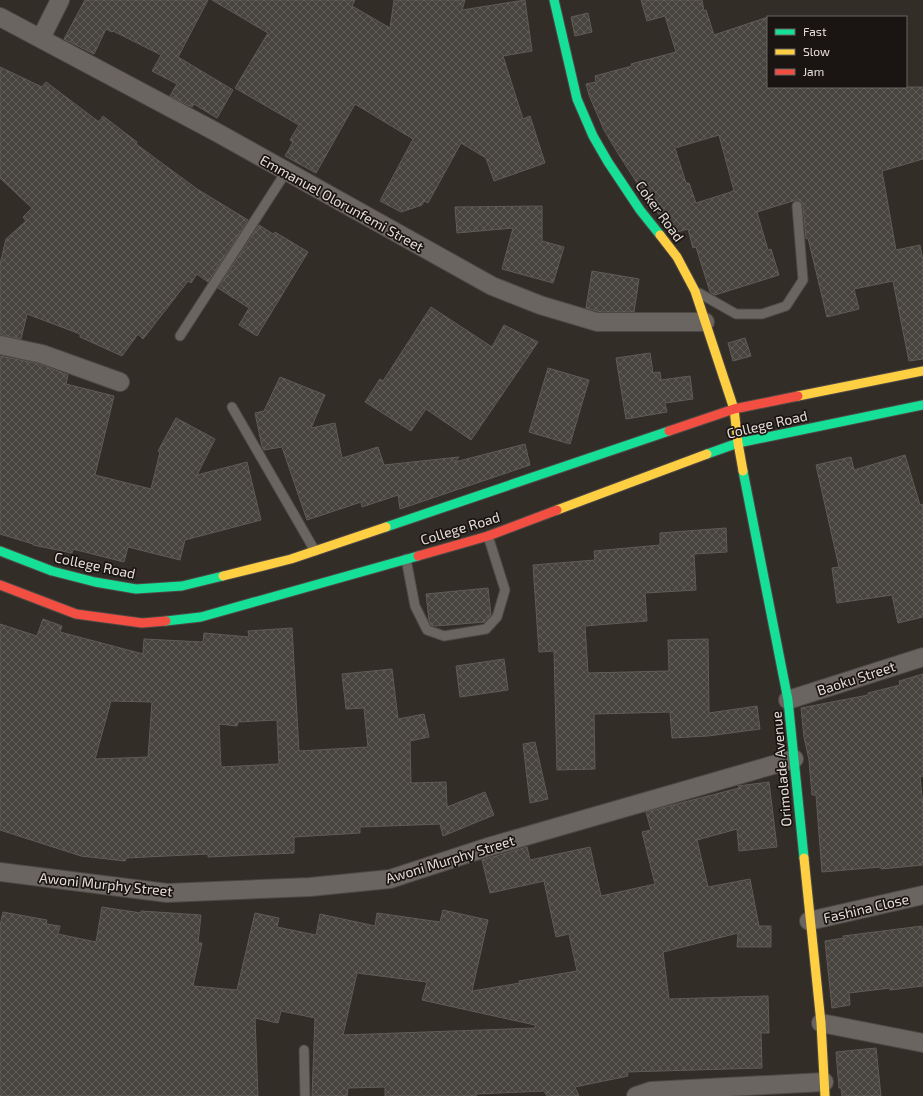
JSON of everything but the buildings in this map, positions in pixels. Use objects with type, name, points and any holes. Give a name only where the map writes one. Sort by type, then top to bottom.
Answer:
[{"type":"main road","name":"Coker Road","points":[[554,0],[577,99],[593,136],[608,162],[640,210],[677,257],[695,290],[734,409],[738,443]]},
{"type":"main road","name":"College Road","points":[[0,551],[52,571],[95,582],[136,589],[182,586],[315,552],[734,409],[923,371]]},
{"type":"main road","name":"College Road","points":[[0,585],[76,614],[142,623],[201,617],[488,536],[738,443],[923,405]]},
{"type":"main road","name":"Orimolade Avenue","points":[[738,443],[788,700],[820,1023],[824,1089]]},
{"type":"street","points":[[41,38],[60,0]]},
{"type":"street","name":"Emmanuel Olorunfemi Street","points":[[0,17],[218,133],[492,286],[540,305],[597,322],[705,322]]},
{"type":"street","points":[[0,346],[42,354],[120,382]]},
{"type":"street","name":"Baoku Street","points":[[788,700],[923,657]]},
{"type":"street","name":"Awoni Murphy Street","points":[[0,872],[167,893],[310,887],[390,879],[488,847],[794,759]]},
{"type":"street","name":"Fashina Close","points":[[809,921],[923,895]]},
{"type":"street","points":[[820,1023],[923,1043]]},
{"type":"street","points":[[636,1096],[651,1091],[824,1089]]},
{"type":"lane","points":[[180,336],[286,172]]},
{"type":"lane","points":[[695,290],[736,314],[762,314],[786,306],[803,280],[797,206]]},
{"type":"lane","points":[[232,407],[315,552]]},
{"type":"lane","points":[[406,559],[415,606],[426,630],[444,636],[486,629],[497,617],[506,590],[488,536]]},
{"type":"lane","points":[[304,1050],[305,1096]]},
{"type":"traffic: fast","points":[[554,0],[577,99],[593,136],[608,162],[640,210],[660,235]]},
{"type":"traffic: fast","points":[[707,454],[738,443],[923,405]]},
{"type":"traffic: fast","points":[[386,527],[669,431]]},
{"type":"traffic: fast","points":[[743,471],[788,700],[804,858]]},
{"type":"traffic: fast","points":[[0,551],[52,571],[95,582],[136,589],[182,586],[223,576]]},
{"type":"traffic: fast","points":[[166,621],[201,617],[418,556]]},
{"type":"traffic: slow","points":[[660,235],[677,257],[695,291],[734,409],[743,471]]},
{"type":"traffic: slow","points":[[798,396],[923,371]]},
{"type":"traffic: slow","points":[[557,510],[707,454]]},
{"type":"traffic: slow","points":[[223,576],[291,559],[386,527]]},
{"type":"traffic: slow","points":[[804,858],[821,1023],[825,1096]]},
{"type":"traffic: jam","points":[[669,431],[734,409],[798,396]]},
{"type":"traffic: jam","points":[[418,556],[488,536],[557,510]]},
{"type":"traffic: jam","points":[[0,585],[76,614],[142,623],[166,621]]}]
